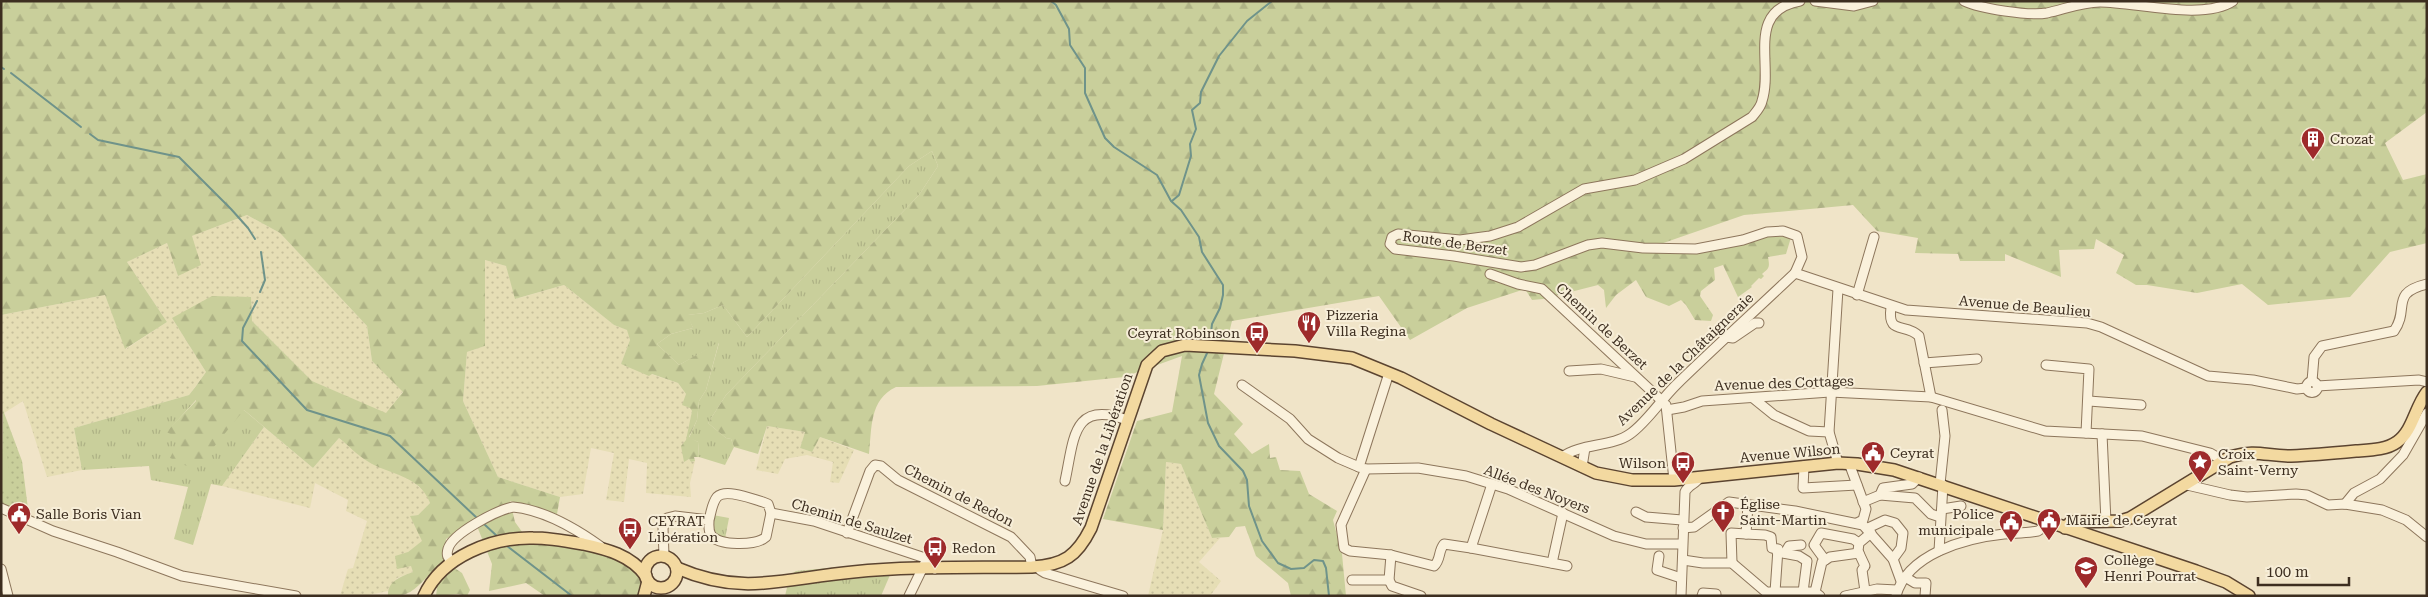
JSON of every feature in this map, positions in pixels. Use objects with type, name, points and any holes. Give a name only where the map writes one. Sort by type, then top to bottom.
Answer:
[{"type":"main road","name":"Avenue de la Libération","points":[[677,568],[699,578],[749,586],[924,563],[935,569],[1036,567],[1049,566],[1066,559],[1084,543],[1092,528],[1147,365],[1162,351],[1185,345],[1238,347],[1339,356],[1363,362],[1572,462]]},
{"type":"main road","points":[[2065,528],[2071,522],[2106,522],[2130,518],[2224,461],[2252,452],[2274,455],[2306,455],[2385,448],[2397,442],[2405,434],[2427,391]]},
{"type":"main road","name":"Avenue Wilson","points":[[1572,462],[1596,473],[1632,480],[1674,480],[1844,463],[1894,470],[2046,522],[2104,539],[2226,582],[2249,596]]},
{"type":"main road","points":[[424,596],[434,581],[452,563],[488,545],[514,539],[555,539],[602,548],[640,559],[664,556],[670,558],[677,568],[674,582],[652,596]]},
{"type":"main road","points":[[616,553],[636,564],[657,587],[663,588]]},
{"type":"main road","points":[[644,596],[647,564],[652,559]]},
{"type":"main road","name":"Avenue de la Libération","points":[[674,582],[699,578]]},
{"type":"street","name":"Route de Berzet","points":[[1795,273],[1802,257],[1800,244],[1797,236],[1783,231],[1767,232],[1743,240],[1696,249],[1643,248],[1602,243],[1588,245],[1535,266],[1521,267],[1454,256],[1404,251],[1395,249],[1390,244],[1392,237],[1398,234],[1460,240],[1490,236],[1518,227],[1537,218],[1554,205],[1584,190],[1635,180],[1684,159],[1752,117],[1758,110],[1764,91],[1766,26],[1774,13],[1788,3],[1800,1]]},
{"type":"street","points":[[1816,1],[1854,6],[1873,1]]},
{"type":"street","points":[[1964,1],[1979,7],[2030,14],[2046,13],[2092,2],[2113,2],[2190,11],[2216,8],[2232,1]]},
{"type":"street","points":[[1857,295],[1874,236]]},
{"type":"street","name":"Avenue de Beaulieu","points":[[1795,273],[1891,307],[1906,310],[2087,323],[2101,327],[2208,376],[2253,380],[2297,389],[2312,385],[2427,382]]},
{"type":"street","name":"Avenue de la Châtaigneraie","points":[[1572,462],[1585,448],[1626,437],[1636,430],[1663,398],[1795,273]]},
{"type":"street","name":"Chemin de Berzet","points":[[1490,274],[1542,290],[1637,378],[1663,398]]},
{"type":"street","points":[[2312,385],[2314,357],[2322,346],[2394,331],[2400,324],[2402,300],[2412,287],[2427,284]]},
{"type":"street","points":[[1838,289],[1830,392],[1829,432],[1857,485],[1864,506],[1863,520],[1857,523]]},
{"type":"street","points":[[1891,307],[1890,319],[1894,325],[1919,336],[1931,397]]},
{"type":"street","points":[[1726,338],[1733,338],[1755,323],[1759,323]]},
{"type":"street","points":[[1924,363],[1977,359]]},
{"type":"street","points":[[2046,365],[2088,368],[2090,374],[2086,433]]},
{"type":"street","points":[[1569,371],[1601,368],[1637,378]]},
{"type":"street","points":[[1389,373],[1362,468],[1341,525],[1344,548],[1350,551],[1391,555],[1434,566],[1438,562],[1440,549],[1444,544],[1566,566]]},
{"type":"street","points":[[2412,381],[2424,386],[2427,391]]},
{"type":"street","points":[[1242,385],[1290,419],[1308,439],[1338,458],[1362,468]]},
{"type":"street","name":"Avenue des Cottages","points":[[1667,410],[1684,408],[1702,401],[1830,392],[1931,397],[2045,431],[2142,436],[2210,453],[2224,461]]},
{"type":"street","points":[[1663,398],[1667,410],[1674,480]]},
{"type":"street","points":[[1753,398],[1774,414],[1809,431],[1829,432]]},
{"type":"street","points":[[2089,401],[2141,405]]},
{"type":"street","points":[[1939,551],[1945,436],[1942,410]]},
{"type":"street","points":[[1065,481],[1081,421],[1094,413],[1113,415],[1127,420]]},
{"type":"street","points":[[2345,504],[2354,493],[2380,479],[2403,456],[2427,413]]},
{"type":"street","points":[[2102,434],[2106,522]]},
{"type":"street","points":[[1572,462],[1585,448]]},
{"type":"street","name":"Chemin de Redon","points":[[847,533],[870,471],[875,465],[881,466],[898,480],[1011,537],[1030,557],[1036,567]]},
{"type":"street","points":[[1804,466],[1803,488],[1857,485]]},
{"type":"street","name":"Allée des Noyers","points":[[1362,468],[1418,468],[1466,476],[1492,484],[1563,512],[1614,536],[1646,544],[1682,544]]},
{"type":"street","points":[[1680,596],[1683,560],[1684,492],[1688,487],[1696,484],[1700,477]]},
{"type":"street","points":[[1864,506],[1880,495],[1883,488],[1912,484],[1919,477]]},
{"type":"street","points":[[1471,548],[1492,484]]},
{"type":"street","points":[[2187,485],[2247,497],[2307,495],[2328,505],[2345,504],[2382,510],[2406,520],[2427,537]]},
{"type":"street","points":[[725,494],[768,504],[772,513],[766,537],[756,543],[718,541],[711,536],[709,520],[715,500],[718,496],[725,494]]},
{"type":"street","points":[[1880,495],[1915,498],[1931,514],[1962,506]]},
{"type":"street","points":[[1636,512],[1694,527],[1729,502],[1857,523],[1870,531],[1893,559],[1900,586]]},
{"type":"street","points":[[1746,534],[1748,504]]},
{"type":"street","points":[[452,563],[447,557],[448,548],[452,540],[477,524],[505,509],[513,507],[546,516],[585,536],[602,548]]},
{"type":"street","points":[[1,508],[54,531],[182,576],[296,596]]},
{"type":"street","points":[[1552,562],[1563,512]]},
{"type":"street","name":"Chemin de Saulzet","points":[[772,513],[814,521],[924,563]]},
{"type":"street","points":[[664,556],[663,528],[667,518],[675,516],[709,520]]},
{"type":"street","points":[[1830,535],[1834,518]]},
{"type":"street","points":[[1870,592],[1862,570],[1865,566],[1859,554],[1860,543],[1870,531],[1885,520],[1895,523],[1903,533],[1901,548],[1893,559]]},
{"type":"street","points":[[1900,586],[1926,558],[1939,551],[1994,535],[2038,531],[2044,527],[2046,522]]},
{"type":"street","points":[[1732,563],[1731,533],[1771,537],[1772,548],[1798,556],[1807,561],[1803,592]]},
{"type":"street","points":[[1824,560],[1814,545],[1821,533],[1853,539],[1860,543]]},
{"type":"street","points":[[1769,593],[1781,552],[1789,546],[1801,545]]},
{"type":"street","points":[[1683,560],[1703,563],[1732,563],[1769,593],[1803,592],[1817,594],[1822,562],[1824,560],[1830,557],[1859,554]]},
{"type":"street","points":[[1391,555],[1389,580],[1392,586],[1421,596]]},
{"type":"street","points":[[1659,556],[1657,570],[1681,578]]},
{"type":"street","points":[[910,596],[924,563]]},
{"type":"street","points":[[1036,567],[1045,573],[1123,596]]},
{"type":"street","points":[[1,569],[8,596]]},
{"type":"street","points":[[1352,580],[1389,580]]},
{"type":"street","points":[[1845,596],[1915,583],[1926,583],[1926,596]]},
{"type":"street","points":[[1702,596],[1703,593],[1716,594],[1716,596]]},
{"type":"shaded area","points":[[247,215],[280,233],[367,326],[372,361],[403,391],[386,414],[312,381],[252,321],[172,318],[206,372],[189,395],[74,428],[82,470],[47,477],[23,401],[1,415],[1,315],[105,295],[126,349],[167,322],[127,262],[167,243],[178,276],[192,236]]},
{"type":"shaded area","points":[[485,260],[506,266],[516,299],[564,285],[614,325],[628,330],[630,340],[621,364],[678,383],[686,394],[692,411],[684,461],[689,459],[691,462],[695,461],[690,483],[691,497],[646,493],[647,463],[629,459],[624,502],[606,500],[614,453],[591,448],[583,494],[560,497],[498,477],[463,401],[467,352],[485,346]]},
{"type":"shaded area","points":[[767,426],[805,432],[800,448],[812,452],[820,437],[854,450],[839,483],[830,482],[833,462],[807,455],[785,459],[778,474],[756,470]]},
{"type":"shaded area","points":[[264,427],[313,468],[339,438],[367,461],[410,479],[427,494],[430,503],[418,515],[411,516],[423,541],[408,552],[413,572],[397,578],[388,591],[364,596],[340,596],[348,569],[353,568],[367,521],[346,511],[348,500],[315,483],[310,508],[222,486]]},
{"type":"shaded area","points":[[1166,462],[1181,464],[1212,538],[1220,538],[1199,562],[1221,581],[1210,596],[1148,596],[1163,530]]},
{"type":"green space","points":[[1,1],[2427,1],[2427,112],[2385,143],[2403,180],[2427,174],[2427,243],[2390,252],[2350,297],[2268,305],[2242,284],[2197,293],[2136,285],[2116,273],[2124,255],[2096,239],[2094,249],[2059,250],[2061,277],[2005,254],[2005,261],[1960,261],[1958,254],[1915,253],[1918,238],[1877,231],[1853,205],[1744,215],[1649,248],[1696,249],[1767,232],[1792,234],[1786,254],[1768,257],[1769,266],[1762,274],[1764,276],[1761,279],[1759,278],[1752,287],[1738,297],[1723,265],[1714,268],[1715,280],[1701,291],[1700,296],[1713,315],[1711,321],[1695,320],[1681,300],[1669,306],[1646,297],[1636,280],[1616,295],[1606,308],[1604,290],[1598,285],[1532,300],[1525,289],[1467,308],[1410,340],[1379,296],[1232,321],[1214,394],[1243,424],[1234,434],[1252,454],[1269,444],[1270,458],[1276,457],[1280,470],[1300,471],[1309,494],[1337,511],[1333,520],[1342,554],[1346,596],[1291,596],[1288,583],[1256,556],[1245,526],[1236,527],[1229,537],[1212,538],[1181,464],[1166,462],[1163,530],[1103,519],[1137,421],[1172,412],[1182,356],[1124,377],[1037,386],[896,387],[881,399],[876,407],[869,454],[820,437],[812,452],[800,448],[805,432],[767,426],[758,454],[734,447],[731,439],[726,438],[708,423],[726,395],[919,195],[938,166],[932,151],[909,166],[747,337],[723,305],[704,313],[688,315],[693,328],[671,334],[657,344],[679,365],[719,342],[706,390],[699,401],[697,420],[689,437],[698,442],[699,457],[694,457],[695,461],[691,462],[689,459],[684,462],[681,446],[686,440],[692,411],[690,408],[682,405],[686,394],[678,383],[652,374],[649,376],[621,364],[630,340],[627,330],[614,325],[564,285],[515,299],[506,266],[485,260],[485,346],[467,352],[463,401],[498,477],[560,497],[557,514],[510,501],[515,522],[530,543],[577,548],[619,559],[640,573],[643,588],[649,596],[545,596],[526,583],[489,591],[492,564],[475,521],[446,539],[444,561],[462,573],[470,590],[467,596],[458,594],[436,596],[437,588],[428,576],[411,592],[388,596],[388,591],[393,583],[400,577],[413,572],[411,566],[397,569],[395,556],[408,552],[422,541],[410,516],[418,515],[430,503],[419,487],[411,481],[367,461],[339,438],[313,468],[244,410],[195,470],[170,458],[180,438],[166,432],[196,401],[196,386],[206,372],[172,318],[212,296],[251,297],[252,321],[312,381],[386,413],[403,392],[372,361],[367,326],[280,233],[247,215],[192,236],[201,265],[178,276],[167,243],[127,262],[167,322],[125,349],[105,295],[1,315]]},
{"type":"green space","points":[[932,151],[938,166],[919,195],[726,395],[708,423],[726,438],[731,439],[734,447],[725,465],[699,457],[698,442],[689,438],[697,420],[699,401],[706,390],[719,343],[679,365],[657,344],[671,334],[693,328],[687,315],[704,313],[723,305],[747,337],[909,166]]},
{"type":"green space","points":[[196,386],[196,400],[167,432],[244,410],[264,427],[222,486],[211,484],[193,545],[174,539],[188,487],[151,480],[149,466],[82,470],[74,428],[189,395]]},
{"type":"green space","points":[[3,410],[22,461],[29,517],[1,505]]},
{"type":"green space","points":[[1,449],[6,449],[12,489],[1,489]]},
{"type":"green space","points":[[713,515],[729,518],[724,544],[707,537]]},
{"type":"green space","points":[[839,567],[890,575],[881,596],[785,596],[790,575],[796,571]]},
{"type":"waterway","points":[[1051,1],[1056,5],[1069,29],[1070,45],[1085,68],[1085,93],[1105,138],[1114,147],[1157,175],[1171,201],[1181,210],[1199,237],[1202,252],[1223,285],[1223,295],[1220,308],[1212,324],[1210,342]]},
{"type":"waterway","points":[[1172,201],[1179,195],[1191,156],[1190,144],[1196,129],[1192,110],[1200,103],[1201,92],[1219,56],[1247,21],[1272,1]]},
{"type":"waterway","points":[[11,73],[81,127]]},
{"type":"waterway","points":[[90,134],[98,140],[179,157],[231,209],[255,239]]},
{"type":"waterway","points":[[260,292],[265,280],[261,252]]},
{"type":"waterway","points":[[257,301],[243,328],[242,341],[307,410],[390,436],[478,519]]},
{"type":"waterway","points":[[1208,351],[1199,375],[1208,423],[1219,446],[1243,471],[1247,480],[1249,506],[1262,541],[1278,563],[1291,569],[1304,568],[1314,560],[1323,561],[1326,568],[1329,596]]},
{"type":"waterway","points":[[484,524],[498,537]]},
{"type":"waterway","points":[[507,546],[572,596]]},
{"type":"place","name":"Crozat","points":[[2313,160]]},
{"type":"place","name":"Pizzeria Villa Regina","points":[[1309,344]]},
{"type":"place","name":"Ceyrat Robinson","points":[[1257,354]]},
{"type":"place","name":"Ceyrat","points":[[1873,474]]},
{"type":"place","name":"Croix Saint-Verny","points":[[2200,483]]},
{"type":"place","name":"Wilson","points":[[1683,484]]},
{"type":"place","name":"Église Saint-Martin","points":[[1723,533]]},
{"type":"place","name":"Salle Boris Vian","points":[[19,535]]},
{"type":"place","name":"Mairie de Ceyrat","points":[[2049,541]]},
{"type":"place","name":"Police municipale","points":[[2011,543]]},
{"type":"place","name":"CEYRAT Libération","points":[[630,550]]},
{"type":"place","name":"Redon","points":[[935,569]]},
{"type":"place","name":"Collège Henri Pourrat","points":[[2086,589]]}]
